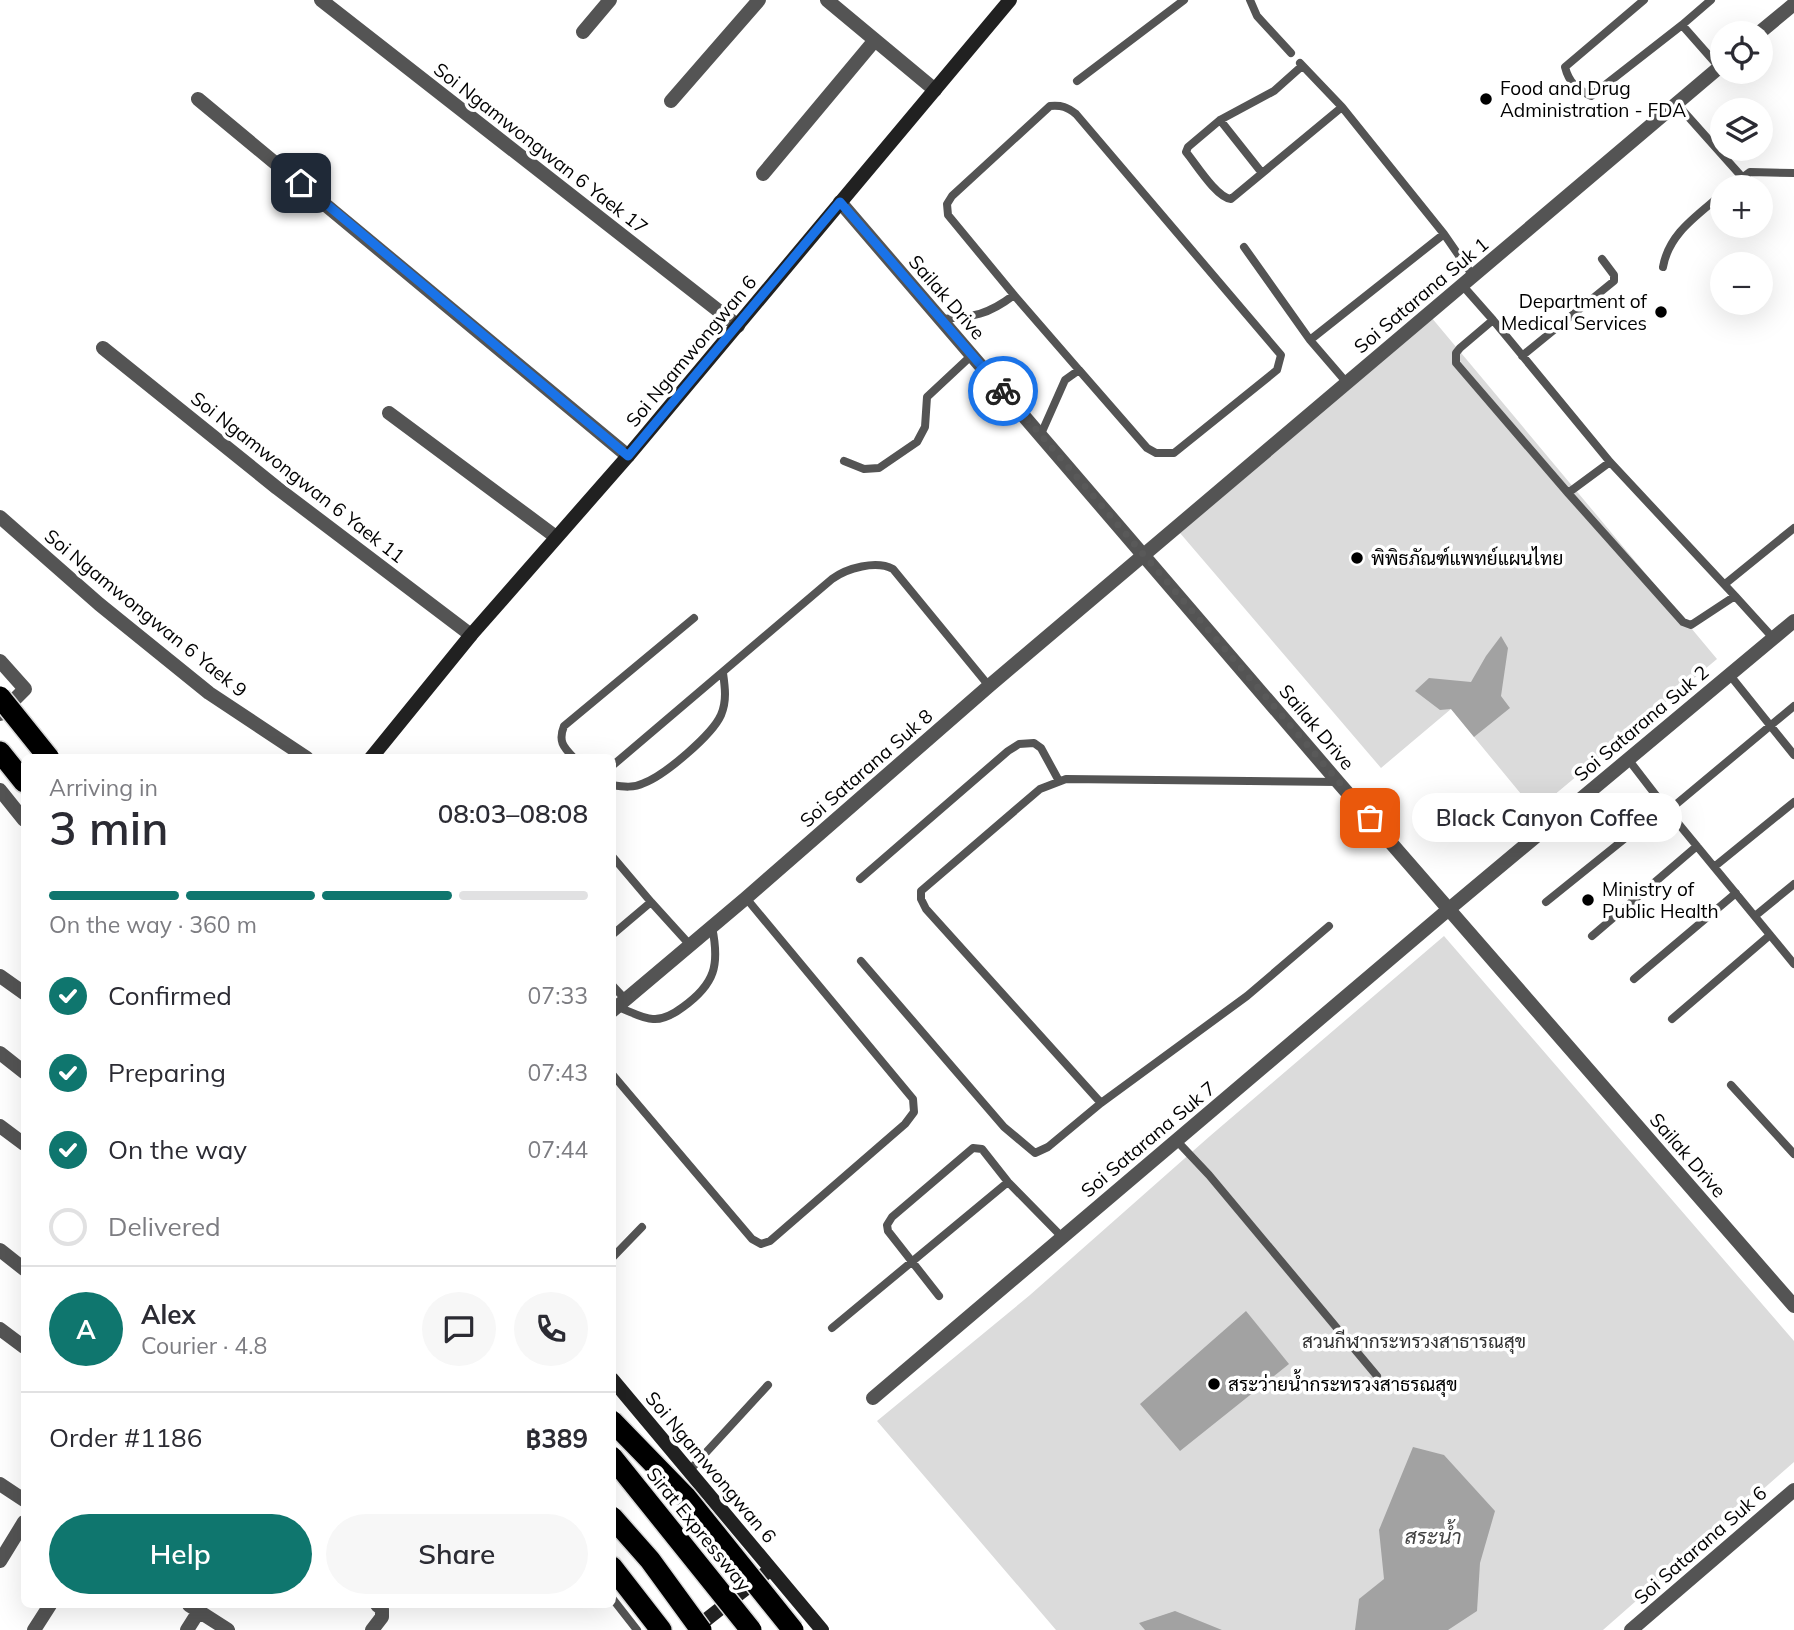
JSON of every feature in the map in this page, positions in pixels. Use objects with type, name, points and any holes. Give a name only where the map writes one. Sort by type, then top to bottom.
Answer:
[{"type":"highway","points":[[0,697],[46,754]]},
{"type":"highway","points":[[0,752],[21,778]]},
{"type":"highway","points":[[616,1425],[686,1497],[793,1630]]},
{"type":"highway","name":"Sirat Expressway","points":[[616,1462],[751,1630]]},
{"type":"highway","points":[[616,1522],[650,1560],[701,1630]]},
{"type":"highway","points":[[616,1572],[661,1630]]},
{"type":"street","name":"Soi Ngamwongwan 6 Yaek 17","points":[[321,0],[738,326]]},
{"type":"street","points":[[583,32],[610,0]]},
{"type":"street","points":[[671,101],[759,0]]},
{"type":"street","points":[[827,0],[934,90]]},
{"type":"street","name":"Soi Ngamwongwan 6","points":[[374,754],[471,635],[628,456],[1010,0]]},
{"type":"street","points":[[1773,21],[1794,4]]},
{"type":"street","points":[[762,174],[875,40]]},
{"type":"street","name":"Soi Satarana Suk 1","points":[[1145,554],[1710,75]]},
{"type":"street","points":[[198,99],[628,456]]},
{"type":"street","name":"Sailak Drive","points":[[840,202],[1338,782],[1794,1306]]},
{"type":"street","name":"Soi Ngamwongwan 6 Yaek 11","points":[[103,348],[277,488],[471,635]]},
{"type":"street","points":[[388,413],[556,537]]},
{"type":"street","name":"Soi Ngamwongwan 6 Yaek 9","points":[[0,517],[99,604],[209,693],[301,754]]},
{"type":"street","name":"Soi Satarana Suk 8","points":[[618,1006],[1145,554]]},
{"type":"street","name":"Soi Satarana Suk 2","points":[[1448,909],[1794,621]]},
{"type":"street","points":[[0,661],[25,689],[0,714]]},
{"type":"street","points":[[0,790],[21,816]]},
{"type":"street","name":"Soi Satarana Suk 7","points":[[873,1398],[1448,909]]},
{"type":"street","points":[[0,976],[21,991]]},
{"type":"street","points":[[0,1053],[21,1070]]},
{"type":"street","points":[[0,1126],[21,1142]]},
{"type":"street","points":[[0,1250],[21,1267]]},
{"type":"street","points":[[0,1329],[21,1345]]},
{"type":"street","name":"Soi Ngamwongwan 6","points":[[616,1384],[771,1569],[693,1630]]},
{"type":"street","points":[[2,1485],[21,1498]]},
{"type":"street","name":"Soi Satarana Suk 6","points":[[1631,1630],[1794,1490]]},
{"type":"street","points":[[0,1561],[21,1527]]},
{"type":"street","points":[[771,1569],[822,1630]]},
{"type":"street","points":[[34,1630],[48,1608]]},
{"type":"street","points":[[187,1630],[194,1608],[228,1630]]},
{"type":"street","points":[[372,1630],[382,1617],[381,1608]]},
{"type":"lane","points":[[1077,81],[1184,0]]},
{"type":"lane","points":[[1644,0],[1565,67],[1567,77],[1577,89],[1591,96],[1711,0]]},
{"type":"lane","points":[[1249,1],[1257,16],[1291,53]]},
{"type":"lane","points":[[1682,25],[1710,54]]},
{"type":"lane","points":[[1342,107],[1231,199],[1224,198],[1186,152],[1194,141],[1220,120],[1274,91],[1301,64],[1342,107],[1444,233],[1468,281],[1493,320],[1522,356],[1610,462],[1774,639]]},
{"type":"lane","points":[[1676,103],[1740,175]]},
{"type":"lane","points":[[1059,105],[1076,114],[1280,355],[1277,370],[1174,453],[1166,454],[1147,448],[1079,370],[948,215],[947,204],[952,196],[1050,106],[1059,105]]},
{"type":"lane","points":[[1220,120],[1262,173]]},
{"type":"lane","points":[[1748,175],[1760,171],[1794,173]]},
{"type":"lane","points":[[1663,267],[1671,242],[1710,204]]},
{"type":"lane","points":[[1310,340],[1444,233]]},
{"type":"lane","points":[[1244,247],[1310,340],[1347,383]]},
{"type":"lane","points":[[1522,356],[1614,281],[1614,275],[1602,259]]},
{"type":"lane","points":[[941,319],[978,316],[991,311],[1014,295]]},
{"type":"lane","points":[[1493,320],[1460,348],[1456,353],[1456,363],[1568,493],[1683,622],[1690,625],[1735,596]]},
{"type":"lane","points":[[844,461],[864,469],[879,468],[917,443],[925,427],[926,397],[972,355]]},
{"type":"lane","points":[[1041,434],[1065,380],[1079,370]]},
{"type":"lane","points":[[1568,493],[1610,462]]},
{"type":"lane","points":[[1725,584],[1794,528]]},
{"type":"lane","points":[[616,763],[841,573],[878,564],[892,569],[989,686]]},
{"type":"lane","points":[[571,754],[561,743],[560,735],[564,726],[694,618]]},
{"type":"lane","points":[[616,786],[642,784],[658,776],[710,732],[721,715],[726,699],[723,673]]},
{"type":"lane","points":[[1729,674],[1794,755]]},
{"type":"lane","points":[[1546,902],[1794,706]]},
{"type":"lane","points":[[860,879],[1019,744],[1034,743],[1041,748],[1059,781]]},
{"type":"lane","points":[[1628,759],[1794,964]]},
{"type":"lane","points":[[1101,1103],[926,909],[921,899],[921,891],[1040,789],[1066,779],[1338,782]]},
{"type":"lane","points":[[1714,867],[1794,802]]},
{"type":"lane","points":[[1592,936],[1697,846]]},
{"type":"lane","points":[[616,861],[690,945]]},
{"type":"lane","points":[[1755,916],[1794,884]]},
{"type":"lane","points":[[1634,979],[1735,893]]},
{"type":"lane","points":[[616,1079],[752,1239],[761,1244],[770,1241],[910,1118],[914,1112],[913,1099],[746,898]]},
{"type":"lane","points":[[616,932],[651,902]]},
{"type":"lane","points":[[861,961],[1004,1127],[1035,1153],[1048,1147],[1101,1103],[1247,996],[1329,926]]},
{"type":"lane","points":[[618,1006],[653,1019],[671,1015],[694,999],[707,986],[714,970],[717,951],[712,927]]},
{"type":"lane","points":[[1672,1019],[1770,935]]},
{"type":"lane","points":[[1731,1085],[1794,1154]]},
{"type":"lane","points":[[1176,1140],[1209,1175],[1377,1376]]},
{"type":"lane","points":[[939,1296],[888,1231],[887,1225],[892,1217],[947,1168],[973,1149],[978,1148],[1062,1237]]},
{"type":"lane","points":[[832,1328],[1008,1181]]},
{"type":"lane","points":[[616,1254],[642,1227]]},
{"type":"lane","points":[[689,1471],[768,1385]]},
{"type":"lane","points":[[616,1603],[637,1630]]},
{"type":"green space","points":[[1431,317],[1717,659],[1535,811],[1451,709],[1381,768],[1180,533],[1312,416]]},
{"type":"green space","name":"สวนกีฬากระทรวงสาธารณสุข","points":[[1444,936],[1794,1341],[1794,1462],[1603,1630],[1056,1630],[877,1421],[1030,1295],[1210,1136]]},
{"type":"water","points":[[1501,636],[1508,648],[1501,696],[1510,708],[1474,737],[1451,709],[1440,710],[1415,691],[1429,678],[1471,682]]},
{"type":"water","name":"สระว่ายน้ำกระทรวงสาธรณสุข","points":[[1246,1311],[1289,1364],[1180,1451],[1140,1404]]},
{"type":"water","name":"สระน้ำ","points":[[1413,1447],[1444,1455],[1495,1511],[1480,1563],[1477,1611],[1448,1630],[1355,1630],[1359,1599],[1384,1579],[1379,1530]]},
{"type":"water","points":[[1175,1611],[1222,1630],[1145,1630],[1139,1623]]},
{"type":"way so far","points":[[1003,391],[1370,818]]},
{"type":"place","name":"Food and Drug Administration - FDA","points":[[1486,99]]},
{"type":"place","name":"Department of Medical Services","points":[[1661,312]]},
{"type":"place","name":"พิพิธภัณฑ์แพทย์แผนไทย","points":[[1357,558]]},
{"type":"place","name":"Black Canyon Coffee","points":[[1370,818]]},
{"type":"place","name":"Ministry of Public Health","points":[[1588,900]]},
{"type":"place","name":"สระว่ายน้ำกระทรวงสาธรณสุข","points":[[1214,1384]]},
{"type":"route","points":[[301,183],[507,352],[628,456],[840,202],[1003,391]]}]
